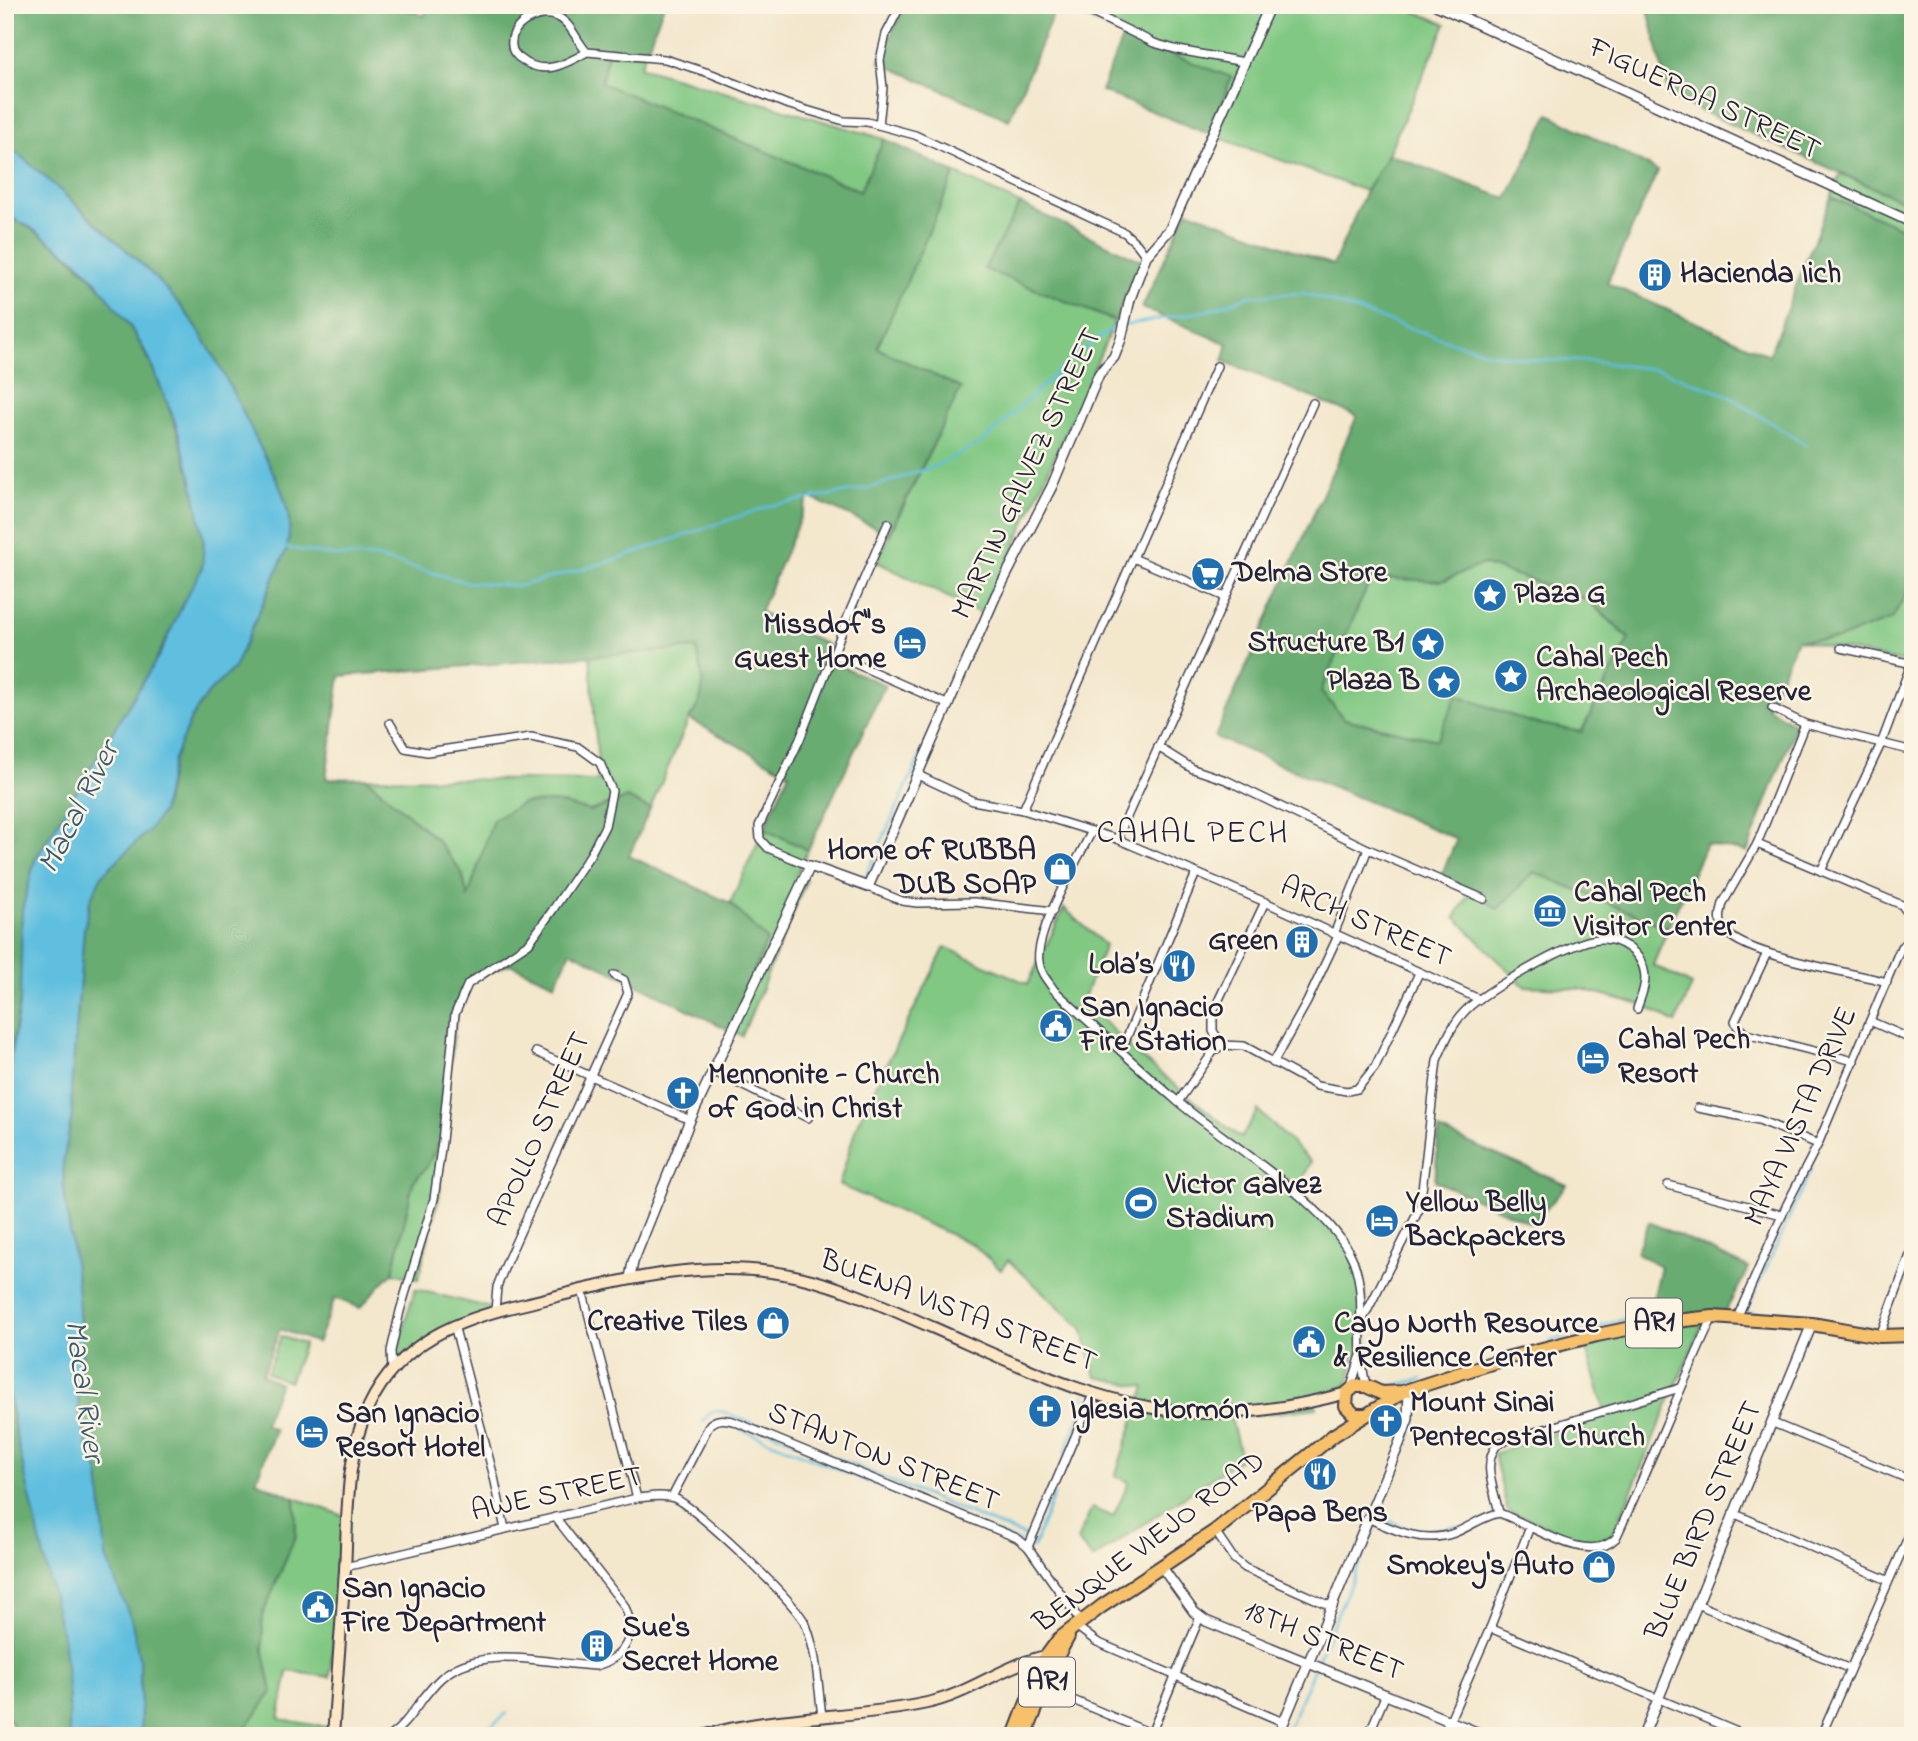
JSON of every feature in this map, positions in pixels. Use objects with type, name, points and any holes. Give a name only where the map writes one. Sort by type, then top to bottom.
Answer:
[{"type":"highway","name":"AR1","points":[[1367,1414],[1406,1391],[1507,1359],[1597,1335],[1657,1323],[1713,1317],[1737,1318],[1812,1324],[1880,1336],[1913,1335]]},
{"type":"highway","points":[[1355,1386],[1369,1388],[1376,1402],[1367,1414],[1355,1415],[1348,1399],[1355,1386]]},
{"type":"highway","name":"AR1","points":[[1369,1388],[1381,1393],[1406,1391]]},
{"type":"highway","name":"BENQUE VIEJO ROAD","points":[[1334,1435],[1343,1420],[1348,1399]]},
{"type":"highway","name":"BENQUE VIEJO ROAD","points":[[1046,1656],[1054,1644],[1076,1626],[1215,1531],[1334,1435],[1367,1414]]},
{"type":"highway","name":"AR1","points":[[1025,1736],[1056,1659],[1076,1626]]},
{"type":"highway","name":"AR1","points":[[1014,1736],[1046,1656]]},
{"type":"main road","name":"BUENA VISTA STREET","points":[[333,1736],[350,1489],[360,1433],[369,1406],[392,1370],[425,1341],[454,1325],[495,1311],[630,1278],[673,1271],[741,1270],[784,1274],[824,1282],[866,1298],[1023,1367],[1094,1392],[1158,1409],[1234,1413],[1348,1399]]},
{"type":"main road","name":"BENQUE VIEJO ROAD","points":[[703,1736],[747,1725],[897,1708],[948,1698],[1019,1663],[1046,1656]]},
{"type":"street","points":[[879,125],[883,88],[880,60],[886,34],[901,5]]},
{"type":"street","points":[[1076,5],[1154,43],[1244,62]]},
{"type":"street","name":"MARTIN GALVEZ STREET","points":[[868,887],[996,595],[1052,486],[1099,374],[1114,356],[1121,339],[1129,299],[1146,256],[1170,229],[1270,5]]},
{"type":"street","name":"FIGUEROA STREET","points":[[1436,5],[1913,223]]},
{"type":"street","points":[[587,52],[568,24],[555,16],[539,15],[525,21],[515,31],[512,46],[515,54],[523,61],[538,68],[556,67],[587,52],[665,60],[844,121],[867,122],[915,135],[1117,229],[1138,244],[1146,256]]},
{"type":"street","points":[[1023,810],[1217,366]]},
{"type":"street","points":[[1117,839],[1312,403]]},
{"type":"street","points":[[888,523],[800,740],[759,826],[760,839],[768,848],[902,901],[975,902],[1053,911]]},
{"type":"street","points":[[1133,558],[1225,597]]},
{"type":"street","points":[[1821,871],[1881,744],[1912,664],[1841,648]]},
{"type":"street","points":[[833,654],[949,705]]},
{"type":"street","points":[[1772,708],[1805,724],[1913,751]]},
{"type":"street","points":[[390,723],[405,748],[428,752],[531,737],[578,747],[600,763],[612,791],[605,826],[600,836],[552,911],[528,943],[468,984],[454,1014],[434,1199],[400,1311],[391,1351],[392,1370]]},
{"type":"street","points":[[1805,724],[1758,844],[1724,903],[1720,920],[1730,936],[1767,953],[1887,982]]},
{"type":"street","points":[[1158,747],[1193,769],[1226,780],[1368,849],[1484,899]]},
{"type":"street","name":"ARCH STREET","points":[[918,775],[972,801],[1023,810],[1117,839],[1265,902],[1479,999]]},
{"type":"street","points":[[1092,831],[1053,911],[1039,947],[1038,961],[1044,976],[1054,990],[1178,1102],[1298,1196],[1338,1236],[1353,1261],[1361,1299],[1361,1354],[1348,1399]]},
{"type":"street","points":[[1758,844],[1902,905],[1910,917],[1911,940]]},
{"type":"street","points":[[1273,1063],[1307,1002],[1336,935],[1368,849]]},
{"type":"street","points":[[630,1278],[690,1119],[810,866]]},
{"type":"street","points":[[1121,1051],[1196,873]]},
{"type":"street","points":[[1222,1045],[1213,1031],[1213,1012],[1265,902]]},
{"type":"street","points":[[1362,1321],[1420,1209],[1437,1060],[1454,1024],[1479,999],[1573,947],[1591,940],[1603,939],[1626,945],[1642,964],[1644,988],[1637,1009]]},
{"type":"street","name":"MAYA VISTA DRIVE","points":[[1737,1318],[1782,1215],[1818,1144],[1901,947],[1911,940]]},
{"type":"street","points":[[1767,953],[1735,1021],[1737,1026],[1746,1034],[1854,1061]]},
{"type":"street","points":[[1178,1102],[1213,1052],[1222,1045],[1244,1046],[1317,1086],[1347,1091],[1357,1089],[1374,1067],[1419,973]]},
{"type":"street","name":"APOLLO STREET","points":[[495,1311],[497,1287],[628,993],[624,980],[614,975]]},
{"type":"street","points":[[1870,1021],[1913,1040]]},
{"type":"street","points":[[536,1052],[690,1119]]},
{"type":"street","points":[[713,1071],[808,1118]]},
{"type":"street","points":[[1699,1108],[1759,1120],[1818,1144]]},
{"type":"street","points":[[1668,1185],[1782,1215]]},
{"type":"street","points":[[1880,1336],[1913,1247]]},
{"type":"street","points":[[582,1290],[637,1498]]},
{"type":"street","points":[[1370,1519],[1404,1534],[1426,1537],[1454,1533],[1490,1514],[1499,1513],[1585,1548],[1604,1548],[1616,1538],[1713,1317]]},
{"type":"street","name":"BLUE BIRD STREET","points":[[1643,1736],[1812,1324]]},
{"type":"street","points":[[454,1325],[494,1477],[505,1530]]},
{"type":"street","points":[[1361,1354],[1369,1388]]},
{"type":"street","points":[[1499,1513],[1489,1468],[1490,1458],[1499,1443],[1680,1388]]},
{"type":"street","points":[[1278,1736],[1370,1519],[1405,1428],[1409,1410],[1406,1391]]},
{"type":"street","points":[[1028,1547],[1094,1392]]},
{"type":"street","name":"STANTON STREET","points":[[673,1497],[705,1430],[716,1420],[724,1419],[1017,1538],[1028,1547],[1076,1626]]},
{"type":"street","points":[[1773,1423],[1913,1481]]},
{"type":"street","name":"AWE STREET","points":[[345,1567],[637,1498],[673,1497],[696,1512],[779,1591],[800,1615],[812,1646],[822,1716]]},
{"type":"street","points":[[1733,1513],[1887,1580]]},
{"type":"street","points":[[390,1736],[438,1681],[458,1668],[494,1660],[528,1658],[595,1666],[606,1663],[622,1651],[631,1622],[624,1605],[555,1517]]},
{"type":"street","points":[[1443,1736],[1530,1527]]},
{"type":"street","points":[[1821,1736],[1887,1580],[1913,1527]]},
{"type":"street","points":[[1215,1531],[1239,1564],[1333,1606]]},
{"type":"street","name":"18TH STREET","points":[[1161,1566],[1200,1617],[1486,1736]]},
{"type":"street","points":[[1697,1604],[1850,1669]]},
{"type":"street","points":[[1045,1688],[1152,1735],[1200,1617]]},
{"type":"street","points":[[1076,1626],[1097,1642],[1283,1722]]},
{"type":"street","points":[[1490,1628],[1747,1736]]},
{"type":"street","points":[[1368,1736],[1386,1694]]},
{"type":"green space","points":[[5,5],[399,5],[424,16],[429,5],[514,5],[526,21],[555,16],[560,5],[664,5],[645,54],[608,53],[601,83],[860,191],[884,139],[955,173],[877,348],[961,388],[889,534],[809,497],[760,612],[830,646],[826,660],[885,685],[808,850],[764,829],[789,773],[689,719],[700,701],[703,685],[696,648],[340,676],[326,779],[366,778],[436,839],[462,873],[468,897],[493,820],[523,803],[555,802],[590,811],[627,798],[650,809],[629,856],[730,903],[767,940],[729,1030],[571,951],[555,984],[510,964],[476,977],[463,988],[456,1015],[442,1138],[426,1168],[413,1182],[393,1273],[360,1308],[335,1298],[317,1343],[280,1329],[262,1375],[280,1383],[264,1424],[275,1430],[256,1481],[295,1498],[296,1535],[262,1616],[263,1648],[272,1692],[245,1729],[234,1736],[141,1736],[140,1663],[106,1557],[94,1461],[79,1413],[82,1354],[63,1163],[72,1115],[71,1092],[84,929],[90,900],[102,875],[134,842],[165,803],[173,761],[191,718],[209,692],[234,668],[286,551],[289,521],[287,507],[277,481],[216,359],[189,316],[134,257],[5,144]]},
{"type":"green space","points":[[905,5],[1057,5],[1009,120],[879,62]]},
{"type":"green space","points":[[1061,5],[1399,5],[1446,24],[1388,154],[1366,191],[1211,135],[1230,77],[1123,36]]},
{"type":"green space","points":[[1647,5],[1913,5],[1913,205],[1669,97]]},
{"type":"green space","points":[[1123,36],[1231,77],[1211,135],[1101,91]]},
{"type":"green space","points":[[608,53],[645,54],[640,67],[884,139],[861,191],[601,83]]},
{"type":"green space","points":[[1549,114],[1658,171],[1607,283],[1769,355],[1831,197],[1913,233],[1913,581],[1892,619],[1838,639],[1797,640],[1767,707],[1796,725],[1747,852],[1706,844],[1668,928],[1534,872],[1498,909],[1441,876],[1457,839],[1215,737],[1357,416],[1223,361],[1228,344],[1142,308],[1187,210],[1333,265],[1366,191],[1388,154],[1507,199]],"holes":[[[1483,564],[1587,599],[1629,638],[1582,732],[1529,722],[1457,695],[1437,740],[1344,719],[1321,691],[1371,578],[1442,581]]]},
{"type":"green space","points":[[955,173],[1020,204],[985,269],[1115,321],[984,615],[877,562],[960,388],[877,348]]},
{"type":"green space","points":[[1840,174],[1913,205],[1913,233],[1831,197]]},
{"type":"green space","points":[[1020,204],[1142,261],[1115,321],[984,269]]},
{"type":"green space","points":[[5,214],[42,236],[74,260],[101,288],[144,351],[175,424],[198,503],[204,543],[202,569],[143,685],[35,860],[22,910],[20,998],[5,1094]]},
{"type":"green space","points":[[1483,564],[1587,600],[1629,639],[1581,732],[1529,722],[1458,695],[1437,740],[1344,719],[1321,691],[1371,578],[1442,581]]},
{"type":"green space","points":[[1913,581],[1913,664],[1797,640],[1838,639],[1892,619]]},
{"type":"green space","points":[[696,648],[704,680],[700,706],[689,719],[650,809],[627,798],[590,811],[555,802],[493,820],[468,898],[436,839],[366,778],[599,781],[590,656]]},
{"type":"green space","points":[[764,829],[808,850],[796,876],[806,881],[742,1036],[729,1030],[767,941],[730,903]]},
{"type":"green space","points":[[1534,872],[1668,928],[1653,965],[1692,985],[1676,1023],[1645,1006],[1582,989],[1524,986],[1455,917],[1471,891],[1498,908]]},
{"type":"green space","points":[[1064,908],[1105,945],[1083,1000],[1134,1052],[1241,1138],[1258,1110],[1311,1162],[1295,1193],[1332,1224],[1350,1246],[1360,1271],[1366,1312],[1367,1353],[1354,1354],[1352,1374],[1345,1386],[1333,1392],[1313,1395],[1317,1408],[1231,1418],[1241,1458],[1093,1559],[1077,1540],[1092,1508],[1113,1517],[1129,1482],[1115,1476],[1145,1387],[1096,1377],[1082,1328],[1008,1260],[1001,1270],[972,1244],[839,1185],[857,1124],[945,947],[1028,984]]},
{"type":"green space","points":[[1439,1130],[1567,1185],[1533,1224],[1435,1181]]},
{"type":"green space","points":[[442,1138],[440,1193],[418,1279],[393,1273],[413,1182],[426,1168]]},
{"type":"green space","points":[[1649,1222],[1749,1268],[1725,1312],[1649,1316],[1661,1267],[1636,1252]]},
{"type":"green space","points":[[415,1289],[499,1310],[447,1328],[391,1370]]},
{"type":"green space","points":[[1703,1322],[1615,1530],[1603,1541],[1586,1543],[1507,1510],[1494,1454],[1606,1415],[1584,1343],[1644,1329]]},
{"type":"green space","points":[[281,1336],[304,1344],[289,1382],[267,1373]]},
{"type":"green space","points":[[5,1371],[17,1440],[64,1644],[69,1736],[8,1736],[13,1726],[5,1713]]},
{"type":"green space","points":[[295,1498],[344,1516],[330,1677],[288,1671],[279,1719],[326,1727],[325,1736],[234,1736],[245,1729],[272,1692],[263,1648],[262,1616],[296,1535]]},
{"type":"water","name":"Macal River","points":[[5,144],[137,260],[189,317],[216,359],[271,468],[283,494],[289,522],[286,551],[234,668],[209,692],[191,718],[173,761],[162,812],[150,829],[102,875],[90,900],[84,929],[71,1092],[72,1115],[63,1163],[82,1354],[79,1413],[88,1447],[99,1473],[106,1557],[132,1622],[140,1663],[141,1736],[69,1736],[64,1644],[16,1436],[5,1371],[5,1094],[20,999],[22,910],[35,860],[161,652],[202,569],[204,543],[192,480],[176,424],[148,356],[130,326],[96,281],[76,260],[30,227],[5,214]]},
{"type":"waterway","points":[[283,547],[328,555],[378,558],[466,582],[520,586],[608,562],[769,506],[870,488],[938,465],[984,441],[1074,356],[1114,327],[1206,311],[1250,296],[1304,293],[1490,353],[1535,360],[1590,361],[1660,370],[1727,395],[1806,445]]},
{"type":"waterway","points":[[857,878],[866,876],[938,717]]},
{"type":"waterway","points":[[1774,1315],[1746,1312],[1812,1168]]},
{"type":"waterway","points":[[1550,1341],[1624,1319],[1659,1317]]},
{"type":"waterway","points":[[1860,1326],[1881,1329]]},
{"type":"waterway","points":[[1388,1387],[1422,1379]]},
{"type":"waterway","points":[[1064,1454],[1086,1401],[1085,1395]]},
{"type":"waterway","points":[[1379,1517],[1410,1437],[1420,1397]]},
{"type":"waterway","points":[[702,1422],[713,1411],[724,1412],[1029,1538]]},
{"type":"waterway","points":[[726,1423],[918,1502]]},
{"type":"waterway","points":[[1033,1548],[1054,1494]]},
{"type":"waterway","points":[[932,1507],[1020,1543]]},
{"type":"waterway","points":[[1379,1516],[1414,1532],[1456,1526]]},
{"type":"waterway","points":[[1285,1736],[1374,1529]]},
{"type":"waterway","points":[[479,1736],[507,1713]]},
{"type":"place","name":"Hacienda Iich","points":[[1655,275]]},
{"type":"place","name":"Delma Store","points":[[1208,574]]},
{"type":"place","name":"Plaza G","points":[[1490,595]]},
{"type":"place","name":"Missdof\"s Guest Home","points":[[910,643]]},
{"type":"place","name":"Structure B1","points":[[1428,644]]},
{"type":"place","name":"Cahal Pech Archaeological Reserve","points":[[1511,676]]},
{"type":"place","name":"Plaza B","points":[[1444,682]]},
{"type":"place","name":"Home of RUBBA DUB SOAP","points":[[1060,869]]},
{"type":"place","name":"Cahal Pech Visitor Center","points":[[1550,911]]},
{"type":"place","name":"Green","points":[[1302,942]]},
{"type":"place","name":"Lola’s","points":[[1179,966]]},
{"type":"place","name":"San Ignacio Fire Station","points":[[1056,1026]]},
{"type":"place","name":"Cahal Pech Resort","points":[[1593,1058]]},
{"type":"place","name":"Mennonite - Church of God in Christ","points":[[683,1093]]},
{"type":"place","name":"Victor Galvez Stadium","points":[[1141,1203]]},
{"type":"place","name":"Yellow Belly Backpackers","points":[[1382,1221]]},
{"type":"place","name":"Creative Tiles","points":[[773,1323]]},
{"type":"place","name":"Cayo North Resource & Resilience Center","points":[[1309,1342]]},
{"type":"place","name":"Iglesia Mormón","points":[[1045,1411]]},
{"type":"place","name":"Mount Sinai Pentecostal Church","points":[[1386,1421]]},
{"type":"place","name":"San Ignacio Resort Hotel","points":[[312,1432]]},
{"type":"place","name":"Papa Bens","points":[[1320,1474]]},
{"type":"place","name":"Smokey's Auto","points":[[1599,1567]]},
{"type":"place","name":"San Ignacio Fire Department","points":[[318,1607]]},
{"type":"place","name":"Sue's Secret Home","points":[[597,1646]]},
{"type":"district","name":"CAHAL PECH","points":[[1193,834]]}]
